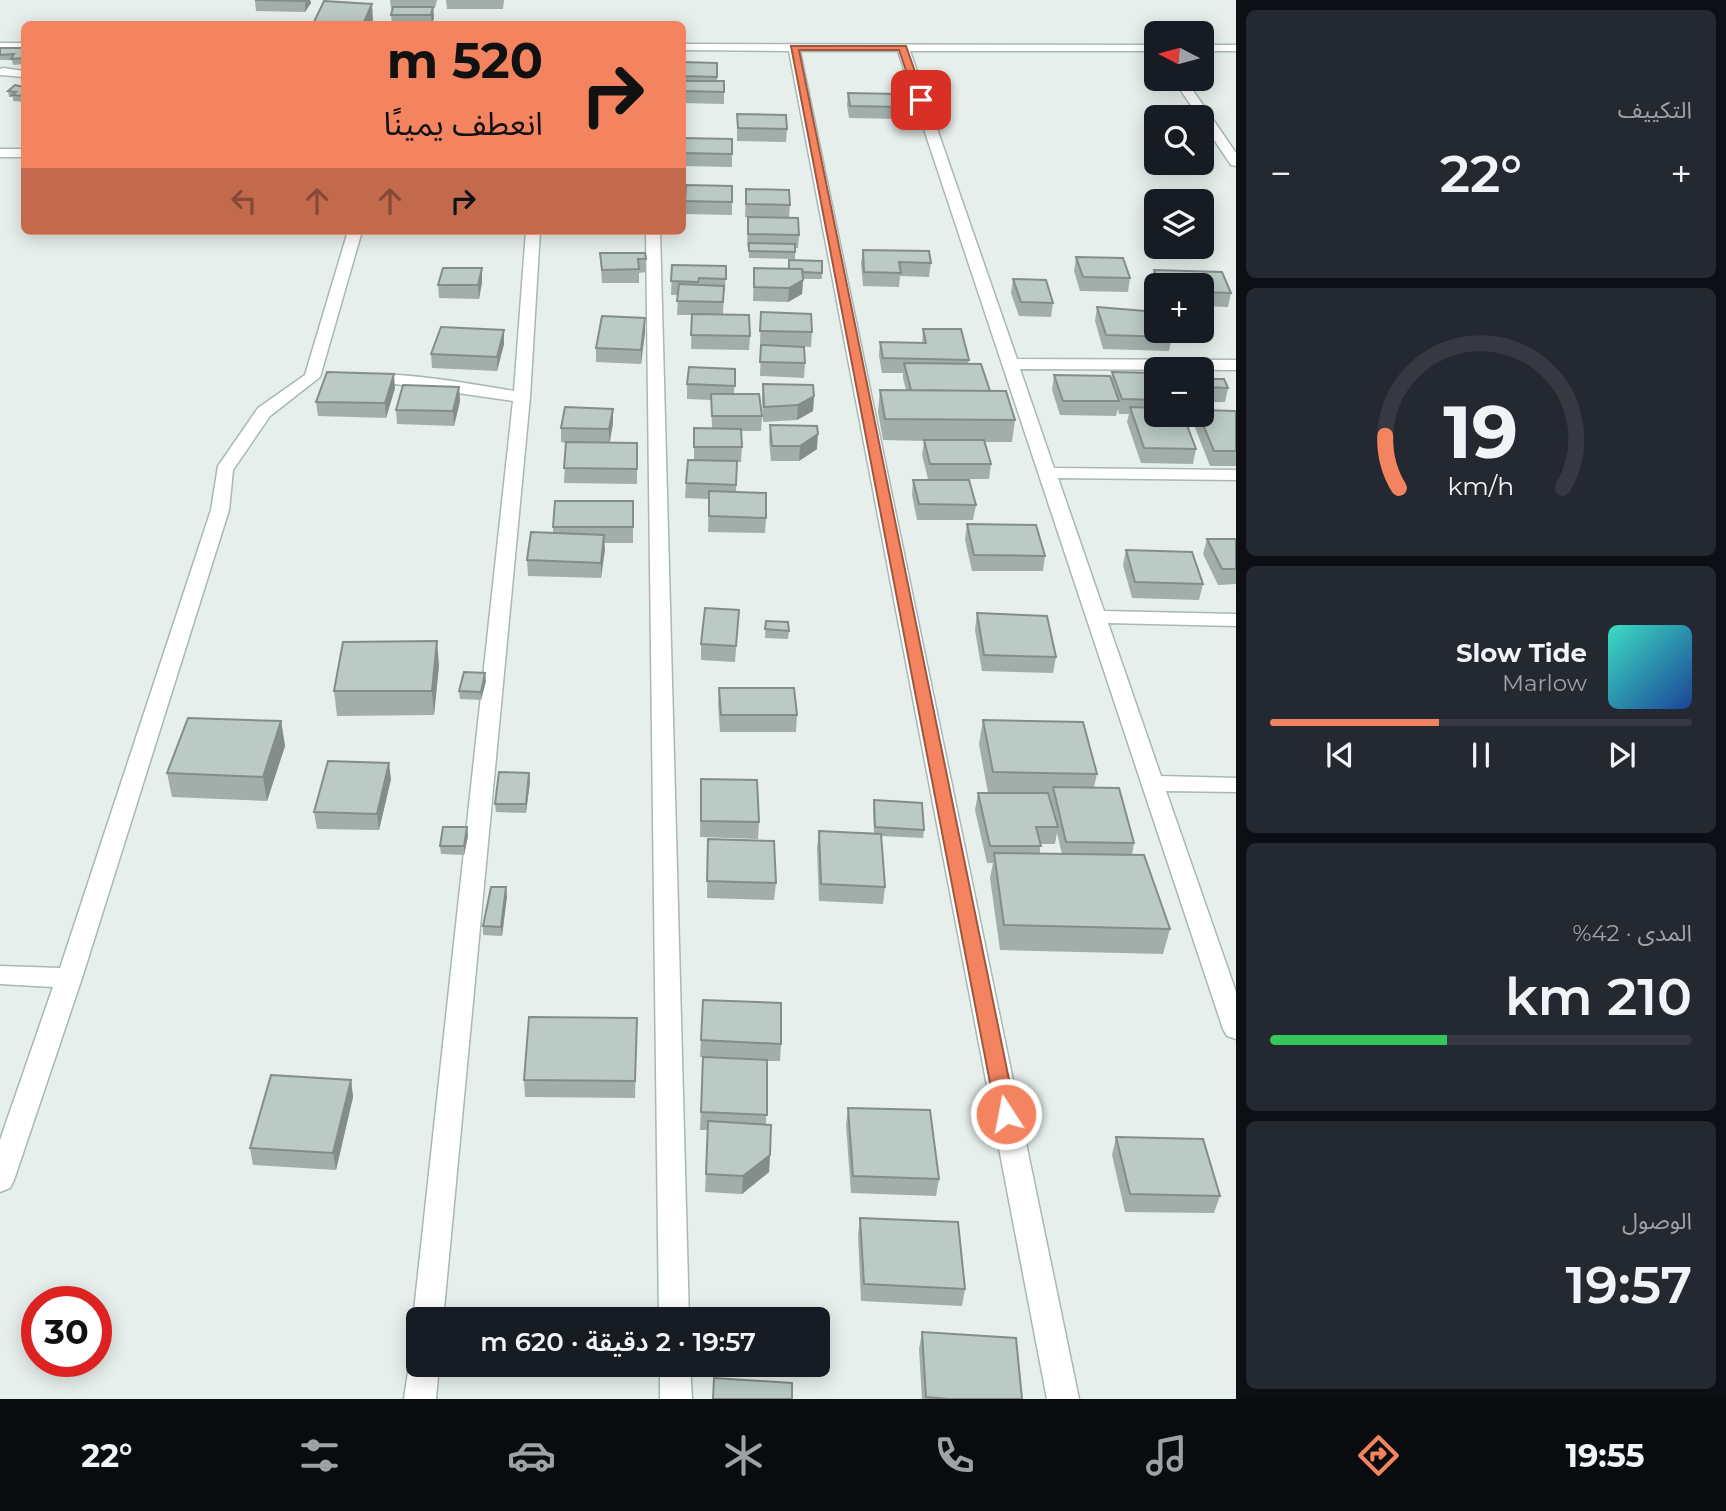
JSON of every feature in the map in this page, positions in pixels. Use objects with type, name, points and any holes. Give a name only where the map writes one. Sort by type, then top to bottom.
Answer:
[{"type":"street","points":[[0,46],[21,46]]},
{"type":"street","points":[[686,47],[1144,48]]},
{"type":"street","points":[[794,47],[1063,1399]]},
{"type":"street","points":[[903,48],[1236,1029]]},
{"type":"street","points":[[1214,48],[1236,48]]},
{"type":"street","points":[[1,73],[21,74]]},
{"type":"street","points":[[1187,91],[1236,162]]},
{"type":"street","points":[[0,153],[21,153]]},
{"type":"street","points":[[0,1180],[69,978],[220,510],[224,470],[264,412],[319,377],[354,235]]},
{"type":"street","points":[[429,1307],[522,397],[533,235]]},
{"type":"street","points":[[653,235],[674,1307]]},
{"type":"street","points":[[1010,365],[1236,365]]},
{"type":"street","points":[[354,378],[395,379],[522,397]]},
{"type":"street","points":[[1048,473],[1236,475]]},
{"type":"street","points":[[1096,617],[1236,620]]},
{"type":"street","points":[[1153,783],[1236,785]]},
{"type":"street","points":[[0,975],[69,978]]},
{"type":"street","points":[[420,1399],[423,1377]]},
{"type":"street","points":[[675,1377],[676,1399]]},
{"type":"building","points":[[324,1],[372,4],[364,21],[314,21]]},
{"type":"building","points":[[393,7],[433,7],[431,15],[391,15]]},
{"type":"building","points":[[0,48],[21,48],[21,58],[11,59],[14,54],[0,55]]},
{"type":"building","points":[[686,62],[717,63],[717,77],[686,76]]},
{"type":"building","points":[[686,81],[724,81],[724,92],[686,91]]},
{"type":"building","points":[[15,85],[21,86],[21,96],[12,95],[16,92],[8,91]]},
{"type":"building","points":[[848,93],[898,94],[901,107],[850,106]]},
{"type":"building","points":[[737,114],[786,115],[787,129],[738,128]]},
{"type":"building","points":[[686,138],[732,139],[732,154],[686,153]]},
{"type":"building","points":[[686,185],[732,186],[732,202],[686,201]]},
{"type":"building","points":[[746,189],[789,190],[790,205],[746,204]]},
{"type":"building","points":[[748,217],[798,218],[799,235],[748,234]]},
{"type":"building","points":[[749,243],[795,244],[795,252],[749,251]]},
{"type":"building","points":[[863,250],[929,251],[931,263],[899,262],[901,273],[864,272]]},
{"type":"building","points":[[600,253],[645,253],[646,259],[638,259],[639,269],[602,270]]},
{"type":"building","points":[[1076,257],[1123,258],[1130,278],[1083,277]]},
{"type":"building","points":[[789,260],[822,261],[822,273],[789,269]]},
{"type":"building","points":[[672,265],[726,266],[726,279],[671,281]]},
{"type":"building","points":[[443,268],[482,268],[478,285],[438,285]]},
{"type":"building","points":[[754,268],[802,269],[803,280],[789,288],[754,287]]},
{"type":"building","points":[[1154,270],[1222,272],[1231,293],[1214,292],[1214,273],[1155,273]]},
{"type":"building","points":[[1013,279],[1046,280],[1053,303],[1021,302]]},
{"type":"building","points":[[679,284],[724,286],[723,302],[677,301]]},
{"type":"building","points":[[1097,307],[1144,311],[1144,336],[1106,335]]},
{"type":"building","points":[[761,312],[811,314],[812,332],[760,331]]},
{"type":"building","points":[[692,314],[749,315],[750,336],[691,335]]},
{"type":"building","points":[[602,316],[645,318],[641,350],[596,348]]},
{"type":"building","points":[[441,327],[504,330],[497,357],[431,354]]},
{"type":"building","points":[[923,329],[961,329],[969,360],[883,358],[880,342],[926,343]]},
{"type":"building","points":[[761,345],[804,347],[805,363],[760,362]]},
{"type":"building","points":[[904,363],[981,364],[990,391],[911,390]]},
{"type":"building","points":[[689,367],[735,369],[735,386],[687,384]]},
{"type":"building","points":[[327,372],[394,374],[385,403],[316,402]]},
{"type":"building","points":[[1112,372],[1144,373],[1144,400],[1122,399]]},
{"type":"building","points":[[1054,375],[1110,376],[1119,401],[1063,401]]},
{"type":"building","points":[[1214,379],[1224,379],[1228,388],[1214,387]]},
{"type":"building","points":[[763,384],[813,385],[814,396],[798,405],[764,407]]},
{"type":"building","points":[[403,385],[459,387],[453,411],[396,410]]},
{"type":"building","points":[[880,390],[1006,391],[1015,420],[885,419]]},
{"type":"building","points":[[711,394],[759,394],[762,416],[712,416]]},
{"type":"building","points":[[565,407],[613,409],[609,429],[561,428]]},
{"type":"building","points":[[1130,407],[1144,408],[1144,427],[1188,427],[1196,449],[1144,448]]},
{"type":"building","points":[[1214,410],[1236,411],[1236,451],[1214,451],[1204,427],[1214,427]]},
{"type":"building","points":[[770,425],[817,426],[818,434],[800,446],[772,446]]},
{"type":"building","points":[[694,428],[741,429],[742,447],[694,447]]},
{"type":"building","points":[[924,440],[984,440],[991,464],[930,464]]},
{"type":"building","points":[[566,442],[637,443],[637,469],[564,468]]},
{"type":"building","points":[[688,460],[737,461],[736,485],[686,483]]},
{"type":"building","points":[[913,480],[969,480],[976,505],[919,504]]},
{"type":"building","points":[[709,491],[766,493],[766,518],[709,516]]},
{"type":"building","points":[[555,501],[633,501],[633,527],[553,527]]},
{"type":"building","points":[[967,524],[1036,525],[1045,556],[974,555]]},
{"type":"building","points":[[531,532],[604,535],[601,563],[527,560]]},
{"type":"building","points":[[1207,539],[1236,539],[1236,569],[1222,569]]},
{"type":"building","points":[[1126,550],[1192,552],[1203,584],[1135,582]]},
{"type":"building","points":[[705,608],[739,610],[736,646],[701,644]]},
{"type":"building","points":[[977,613],[1047,616],[1056,657],[984,655]]},
{"type":"building","points":[[766,621],[788,622],[789,631],[765,629]]},
{"type":"building","points":[[437,641],[432,691],[334,691],[343,642]]},
{"type":"building","points":[[464,672],[485,673],[481,692],[459,691]]},
{"type":"building","points":[[719,688],[794,688],[797,715],[721,715]]},
{"type":"building","points":[[188,718],[281,721],[263,777],[167,773]]},
{"type":"building","points":[[983,720],[1083,722],[1097,774],[993,772]]},
{"type":"building","points":[[328,761],[389,763],[377,814],[314,812]]},
{"type":"building","points":[[499,772],[529,773],[526,804],[495,804]]},
{"type":"building","points":[[701,779],[757,780],[759,822],[701,821]]},
{"type":"building","points":[[1053,787],[1119,788],[1134,843],[1066,842]]},
{"type":"building","points":[[978,793],[1048,793],[1058,827],[1036,827],[1041,846],[990,846]]},
{"type":"building","points":[[874,800],[922,803],[924,830],[875,827]]},
{"type":"building","points":[[443,827],[467,827],[464,846],[440,846]]},
{"type":"building","points":[[819,831],[881,834],[885,887],[821,884]]},
{"type":"building","points":[[708,839],[774,841],[776,883],[707,881]]},
{"type":"building","points":[[994,853],[1144,855],[1170,929],[1004,925]]},
{"type":"building","points":[[491,887],[506,887],[501,927],[483,926]]},
{"type":"building","points":[[703,1000],[781,1003],[781,1044],[701,1040]]},
{"type":"building","points":[[529,1017],[637,1018],[635,1081],[524,1080]]},
{"type":"building","points":[[703,1057],[767,1060],[767,1115],[701,1112]]},
{"type":"building","points":[[271,1075],[351,1080],[333,1153],[250,1148]]},
{"type":"building","points":[[848,1108],[930,1110],[939,1179],[853,1176]]},
{"type":"building","points":[[708,1121],[771,1125],[770,1155],[743,1176],[706,1174]]},
{"type":"building","points":[[1116,1137],[1203,1139],[1220,1196],[1130,1194]]},
{"type":"building","points":[[860,1218],[958,1222],[965,1289],[864,1284]]},
{"type":"building","points":[[922,1332],[1016,1338],[1022,1399],[926,1397]]},
{"type":"building","points":[[714,1378],[792,1383],[792,1399],[713,1399]]},
{"type":"route","points":[[921,100],[903,48],[794,47],[1006,1114]]}]
